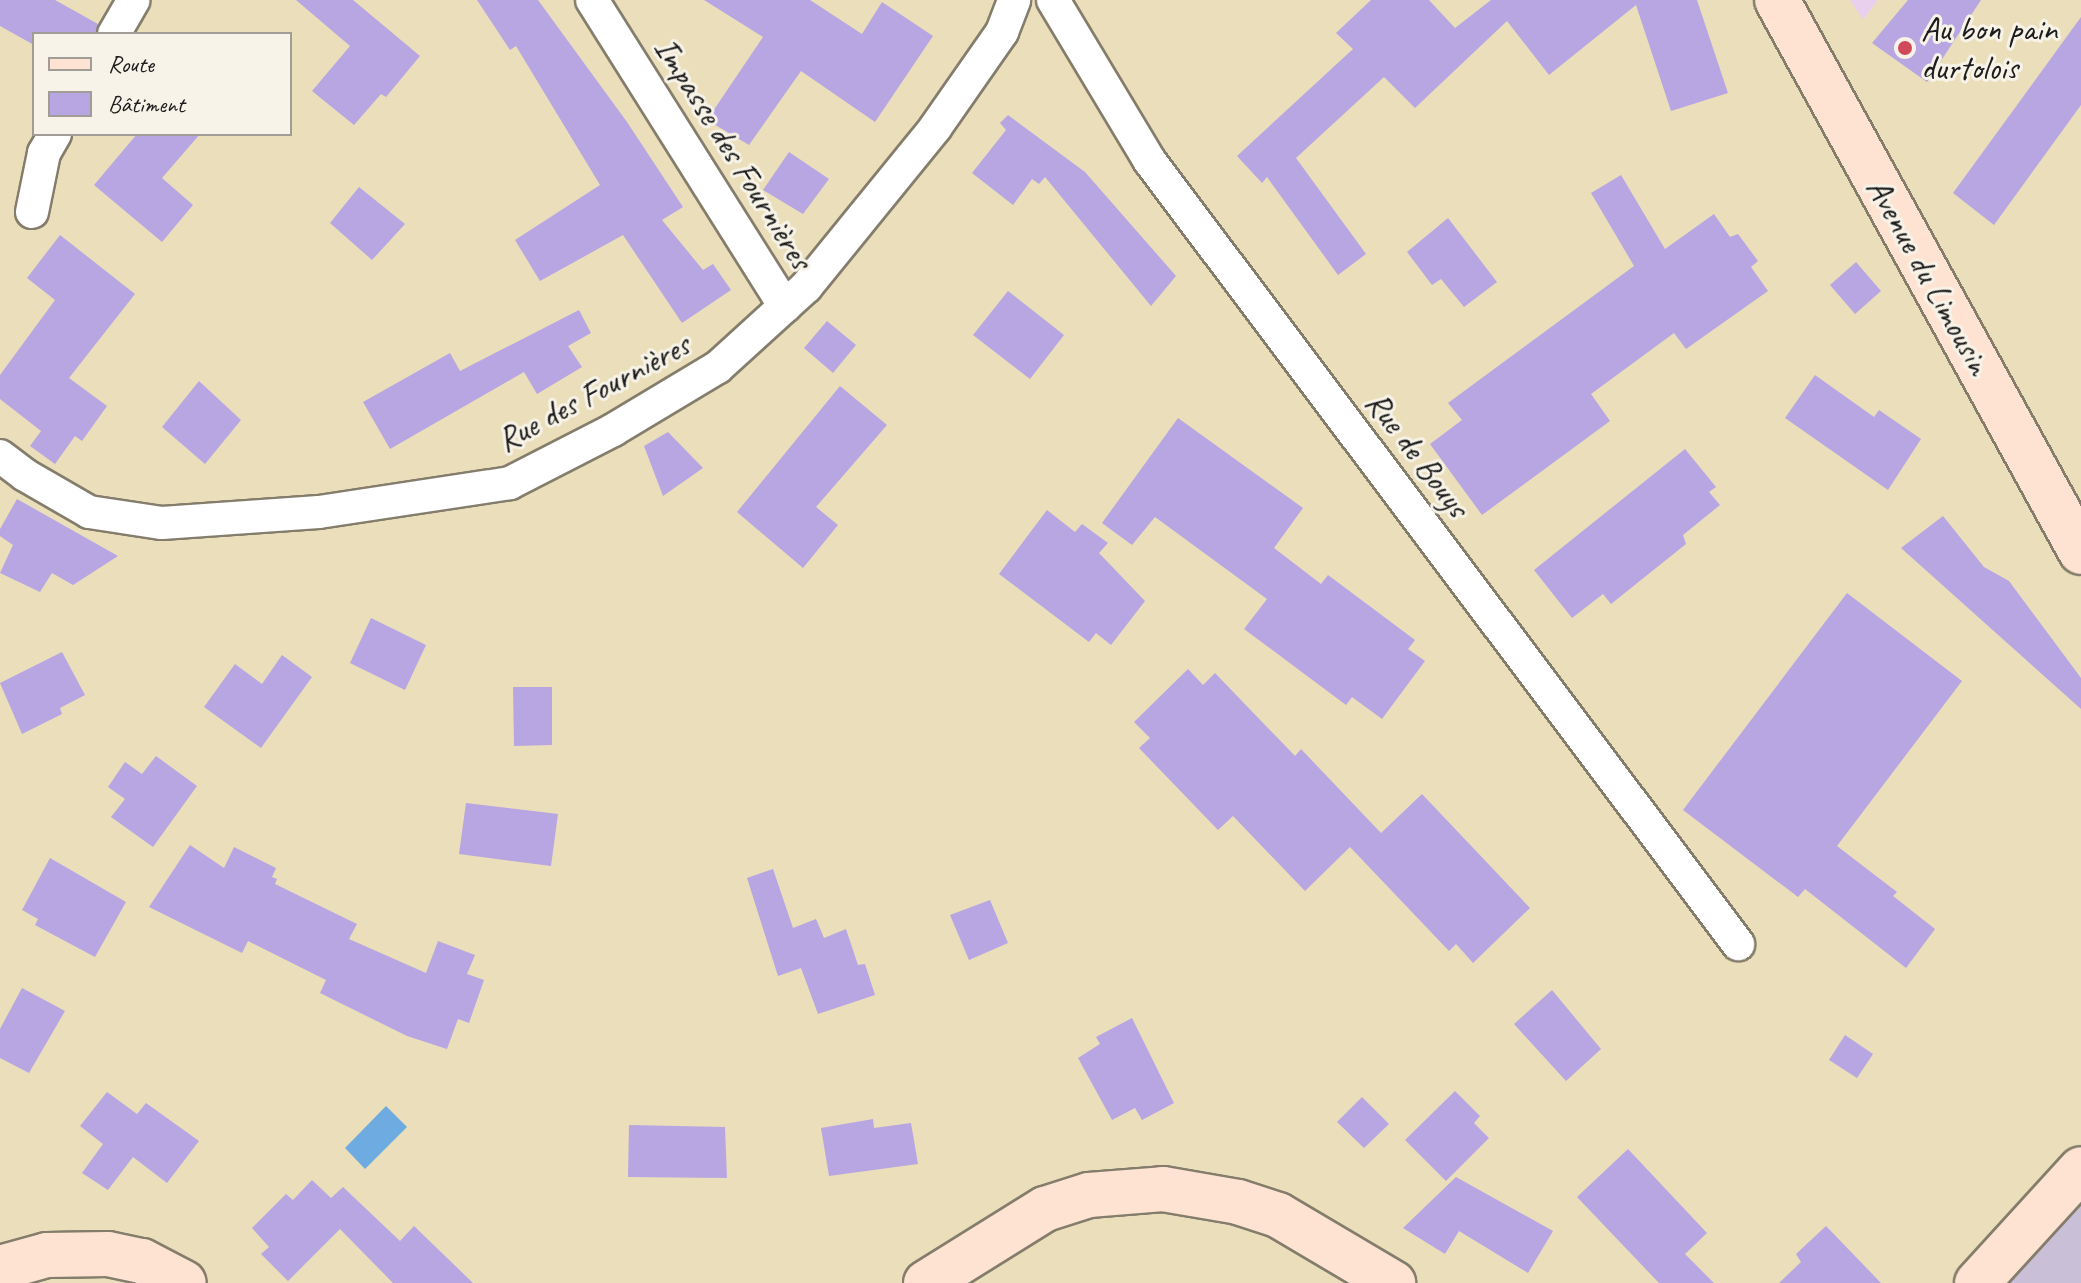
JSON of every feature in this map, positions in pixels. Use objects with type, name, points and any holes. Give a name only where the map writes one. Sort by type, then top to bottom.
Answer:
[{"type":"main road","name":"Avenue du Limousin","points":[[1777,0],[2081,552]]},
{"type":"main road","points":[[1977,1283],[2081,1169]]},
{"type":"main road","points":[[926,1283],[1045,1209],[1089,1195],[1163,1189],[1238,1202],[1278,1215],[1393,1283]]},
{"type":"main road","points":[[0,1268],[47,1255],[108,1254],[142,1261],[184,1283]]},
{"type":"street","points":[[115,32],[134,0]]},
{"type":"street","name":"Impasse des Fournières","points":[[592,0],[785,306]]},
{"type":"street","name":"Rue des Fournières","points":[[0,456],[89,512],[162,523],[319,512],[510,483],[613,430],[718,367],[806,287],[935,128],[1002,32],[1014,0]]},
{"type":"street","name":"Rue de Bouys","points":[[1053,0],[1149,160],[1738,944]]},
{"type":"street","points":[[32,212],[44,153],[54,136]]},
{"type":"shaded area","points":[[1850,0],[1878,0],[1863,20]]},
{"type":"shaded area","points":[[2081,1202],[2081,1283],[2010,1283]]},
{"type":"water","points":[[386,1106],[407,1127],[365,1169],[345,1148]]},
{"type":"building","points":[[0,0],[55,0],[98,24],[96,32],[32,32],[32,44],[0,26]]},
{"type":"building","points":[[296,0],[353,0],[420,56],[386,97],[381,94],[354,125],[312,91],[350,46]]},
{"type":"building","points":[[477,0],[538,0],[627,122],[683,207],[662,220],[703,270],[713,264],[731,290],[682,323],[623,235],[540,281],[515,240],[600,185],[516,46],[510,50]]},
{"type":"building","points":[[704,0],[810,0],[862,34],[882,2],[933,36],[875,122],[801,71],[749,145],[707,120],[763,37]]},
{"type":"building","points":[[1371,0],[1429,0],[1455,28],[1491,0],[1697,0],[1728,93],[1671,111],[1636,5],[1549,75],[1507,21],[1415,108],[1384,77],[1296,158],[1366,254],[1338,275],[1267,177],[1262,183],[1237,156],[1353,49],[1336,33]]},
{"type":"building","points":[[1908,0],[1981,0],[1927,82],[1872,43]]},
{"type":"building","points":[[2081,17],[2081,105],[1994,225],[1953,193]]},
{"type":"building","points":[[1008,115],[1085,172],[1176,276],[1151,306],[1045,177],[1039,184],[1032,179],[1013,205],[972,173],[1006,130],[1000,123]]},
{"type":"building","points":[[135,136],[198,136],[162,178],[193,205],[162,242],[94,185]]},
{"type":"building","points":[[789,152],[829,179],[803,214],[763,190]]},
{"type":"building","points":[[1621,175],[1665,249],[1714,214],[1730,237],[1738,234],[1758,261],[1751,267],[1768,291],[1686,349],[1674,333],[1591,394],[1610,421],[1482,515],[1430,444],[1462,420],[1448,403],[1634,266],[1591,193]]},
{"type":"building","points":[[359,187],[405,224],[372,260],[330,223]]},
{"type":"building","points":[[1448,218],[1497,282],[1464,307],[1441,279],[1432,285],[1407,252]]},
{"type":"building","points":[[60,235],[135,294],[69,378],[107,406],[82,441],[75,436],[55,464],[30,446],[41,431],[0,399],[0,375],[55,300],[27,278]]},
{"type":"building","points":[[1856,262],[1881,291],[1855,314],[1830,285]]},
{"type":"building","points":[[1008,291],[1064,335],[1030,379],[973,335]]},
{"type":"building","points":[[579,310],[591,333],[568,346],[582,367],[537,394],[524,372],[390,449],[363,402],[450,353],[460,371]]},
{"type":"building","points":[[827,321],[856,345],[833,373],[804,348]]},
{"type":"building","points":[[1815,375],[1874,417],[1879,410],[1921,439],[1888,490],[1785,418]]},
{"type":"building","points":[[199,381],[241,420],[205,464],[162,427]]},
{"type":"building","points":[[840,386],[887,425],[816,507],[838,525],[803,568],[737,512]]},
{"type":"building","points":[[1178,418],[1303,508],[1274,548],[1321,584],[1328,575],[1415,640],[1408,649],[1425,661],[1382,719],[1352,697],[1346,705],[1244,629],[1267,599],[1155,517],[1132,545],[1102,523]]},
{"type":"building","points":[[668,432],[703,468],[663,496],[644,446]]},
{"type":"building","points":[[1685,449],[1716,487],[1709,492],[1720,505],[1683,535],[1686,544],[1611,604],[1603,594],[1572,618],[1534,570]]},
{"type":"building","points":[[17,499],[118,556],[73,585],[52,573],[40,592],[0,573],[13,545],[0,536],[0,529]]},
{"type":"building","points":[[1047,510],[1075,532],[1082,524],[1108,543],[1099,553],[1145,601],[1111,645],[1096,633],[1089,642],[999,574]]},
{"type":"building","points":[[1943,516],[1984,567],[2009,581],[2081,678],[2081,709],[1901,548]]},
{"type":"building","points":[[1847,593],[1962,681],[1837,846],[1897,892],[1893,896],[1935,929],[1906,968],[1805,889],[1798,897],[1683,810]]},
{"type":"building","points":[[371,618],[426,645],[405,690],[350,663]]},
{"type":"building","points":[[62,652],[85,695],[60,708],[62,714],[22,734],[0,683]]},
{"type":"building","points":[[282,655],[312,677],[261,748],[204,707],[235,664],[262,684]]},
{"type":"building","points":[[1188,669],[1203,685],[1215,673],[1295,756],[1301,749],[1381,833],[1422,794],[1530,908],[1473,963],[1456,944],[1449,951],[1350,847],[1305,891],[1233,816],[1218,830],[1139,748],[1150,738],[1134,722]]},
{"type":"building","points":[[513,687],[552,687],[552,745],[514,746]]},
{"type":"building","points":[[156,756],[197,786],[153,847],[111,817],[125,799],[108,787],[125,762],[142,774]]},
{"type":"building","points":[[466,803],[558,814],[551,866],[459,854]]},
{"type":"building","points":[[190,845],[224,868],[234,847],[276,868],[272,877],[277,879],[275,884],[357,924],[349,939],[426,973],[438,941],[475,955],[467,974],[484,980],[469,1023],[458,1019],[447,1049],[407,1036],[320,993],[326,980],[248,941],[242,953],[149,907]]},
{"type":"building","points":[[50,858],[126,902],[95,957],[35,925],[38,919],[22,910]]},
{"type":"building","points":[[773,869],[793,928],[816,919],[824,938],[846,929],[858,965],[865,964],[875,995],[818,1014],[801,968],[778,976],[747,878]]},
{"type":"building","points":[[990,900],[1008,943],[969,960],[950,915]]},
{"type":"building","points":[[22,988],[65,1011],[29,1073],[0,1058],[0,1029]]},
{"type":"building","points":[[1552,990],[1601,1049],[1566,1081],[1514,1024]]},
{"type":"building","points":[[1132,1018],[1174,1103],[1142,1120],[1135,1108],[1112,1120],[1078,1058],[1100,1044],[1096,1037]]},
{"type":"building","points":[[1845,1035],[1873,1054],[1857,1078],[1829,1060]]},
{"type":"building","points":[[1455,1091],[1480,1116],[1474,1123],[1489,1138],[1446,1181],[1405,1140]]},
{"type":"building","points":[[107,1092],[137,1114],[146,1103],[199,1141],[167,1183],[133,1157],[108,1190],[82,1173],[103,1144],[80,1126]]},
{"type":"building","points":[[1362,1097],[1389,1124],[1364,1148],[1337,1122]]},
{"type":"building","points":[[873,1119],[874,1128],[911,1123],[918,1164],[829,1176],[821,1128]]},
{"type":"building","points":[[629,1125],[725,1127],[727,1178],[628,1177]]},
{"type":"building","points":[[1628,1149],[1707,1233],[1685,1254],[1714,1283],[1659,1283],[1577,1197]]},
{"type":"building","points":[[1456,1177],[1553,1231],[1528,1273],[1459,1231],[1445,1254],[1403,1228]]},
{"type":"building","points":[[312,1180],[331,1198],[343,1187],[400,1241],[414,1226],[473,1283],[393,1283],[340,1229],[288,1281],[261,1254],[269,1247],[252,1228],[286,1194],[293,1200]]},
{"type":"building","points":[[1826,1226],[1881,1283],[1779,1283],[1801,1262],[1796,1254]]},
{"type":"place","name":"Au bon pain durtolois","points":[[1905,48]]}]
